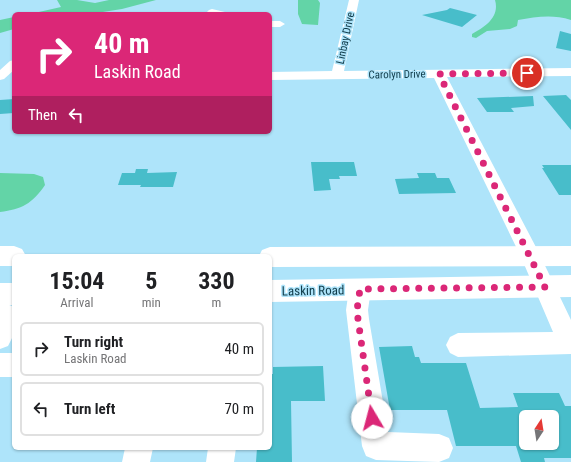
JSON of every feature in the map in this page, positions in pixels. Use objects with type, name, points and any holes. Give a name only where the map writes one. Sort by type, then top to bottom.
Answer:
[{"type":"main road","points":[[0,256],[12,256]]},
{"type":"main road","points":[[272,257],[571,256]]},
{"type":"main road","name":"Laskin Road","points":[[272,291],[571,286]]},
{"type":"street","name":"Linbay Drive","points":[[337,75],[354,0]]},
{"type":"street","points":[[0,76],[12,66]]},
{"type":"street","name":"Carolyn Drive","points":[[272,76],[571,72]]},
{"type":"street","points":[[439,74],[531,257],[571,343],[458,345]]},
{"type":"street","points":[[0,82],[12,82]]},
{"type":"street","points":[[360,289],[357,310],[376,446],[439,448]]},
{"type":"street","points":[[0,338],[11,317],[6,298]]},
{"type":"street","points":[[0,365],[12,365]]},
{"type":"street","points":[[136,462],[139,450]]},
{"type":"street","points":[[220,462],[222,450]]},
{"type":"shaded area","points":[[57,0],[77,0],[95,3],[109,0],[156,0],[122,9],[103,12],[39,12],[61,7]]},
{"type":"shaded area","points":[[298,0],[318,0],[320,3],[318,25],[302,24],[298,14]]},
{"type":"shaded area","points":[[495,0],[571,0],[571,20],[557,17],[538,17],[518,20],[517,26],[510,29],[487,31],[476,38],[472,37],[472,34],[490,21],[495,12]]},
{"type":"shaded area","points":[[12,17],[12,30],[0,33],[0,20]]},
{"type":"shaded area","points":[[0,173],[34,174],[43,177],[45,185],[36,197],[26,204],[14,209],[0,212]]},
{"type":"building","points":[[450,8],[477,15],[462,27],[422,15],[447,10]]},
{"type":"building","points":[[560,31],[571,34],[571,51],[556,48]]},
{"type":"building","points":[[566,95],[571,100],[571,130],[543,96]]},
{"type":"building","points":[[533,96],[534,106],[511,108],[514,112],[487,112],[477,98]]},
{"type":"building","points":[[12,99],[12,113],[0,114],[0,100]]},
{"type":"building","points":[[311,162],[354,162],[357,176],[339,176],[340,179],[329,179],[331,190],[314,191]]},
{"type":"building","points":[[542,165],[571,165],[571,195],[559,195],[542,168],[544,168]]},
{"type":"building","points":[[136,169],[148,169],[147,173],[177,172],[173,187],[118,185],[122,173],[135,173]]},
{"type":"building","points":[[417,173],[435,173],[437,178],[449,178],[456,193],[399,194],[395,179],[419,178]]},
{"type":"building","points":[[412,346],[415,357],[419,357],[421,363],[466,363],[480,408],[518,407],[513,393],[559,393],[565,406],[571,406],[571,458],[544,458],[545,462],[521,462],[516,446],[456,446],[447,410],[390,410],[379,347]]},
{"type":"building","points":[[323,366],[325,401],[291,401],[292,462],[256,462],[257,450],[272,450],[273,367]]},
{"type":"route","points":[[372,418],[357,310],[360,289],[545,287],[439,74],[527,73]]}]
